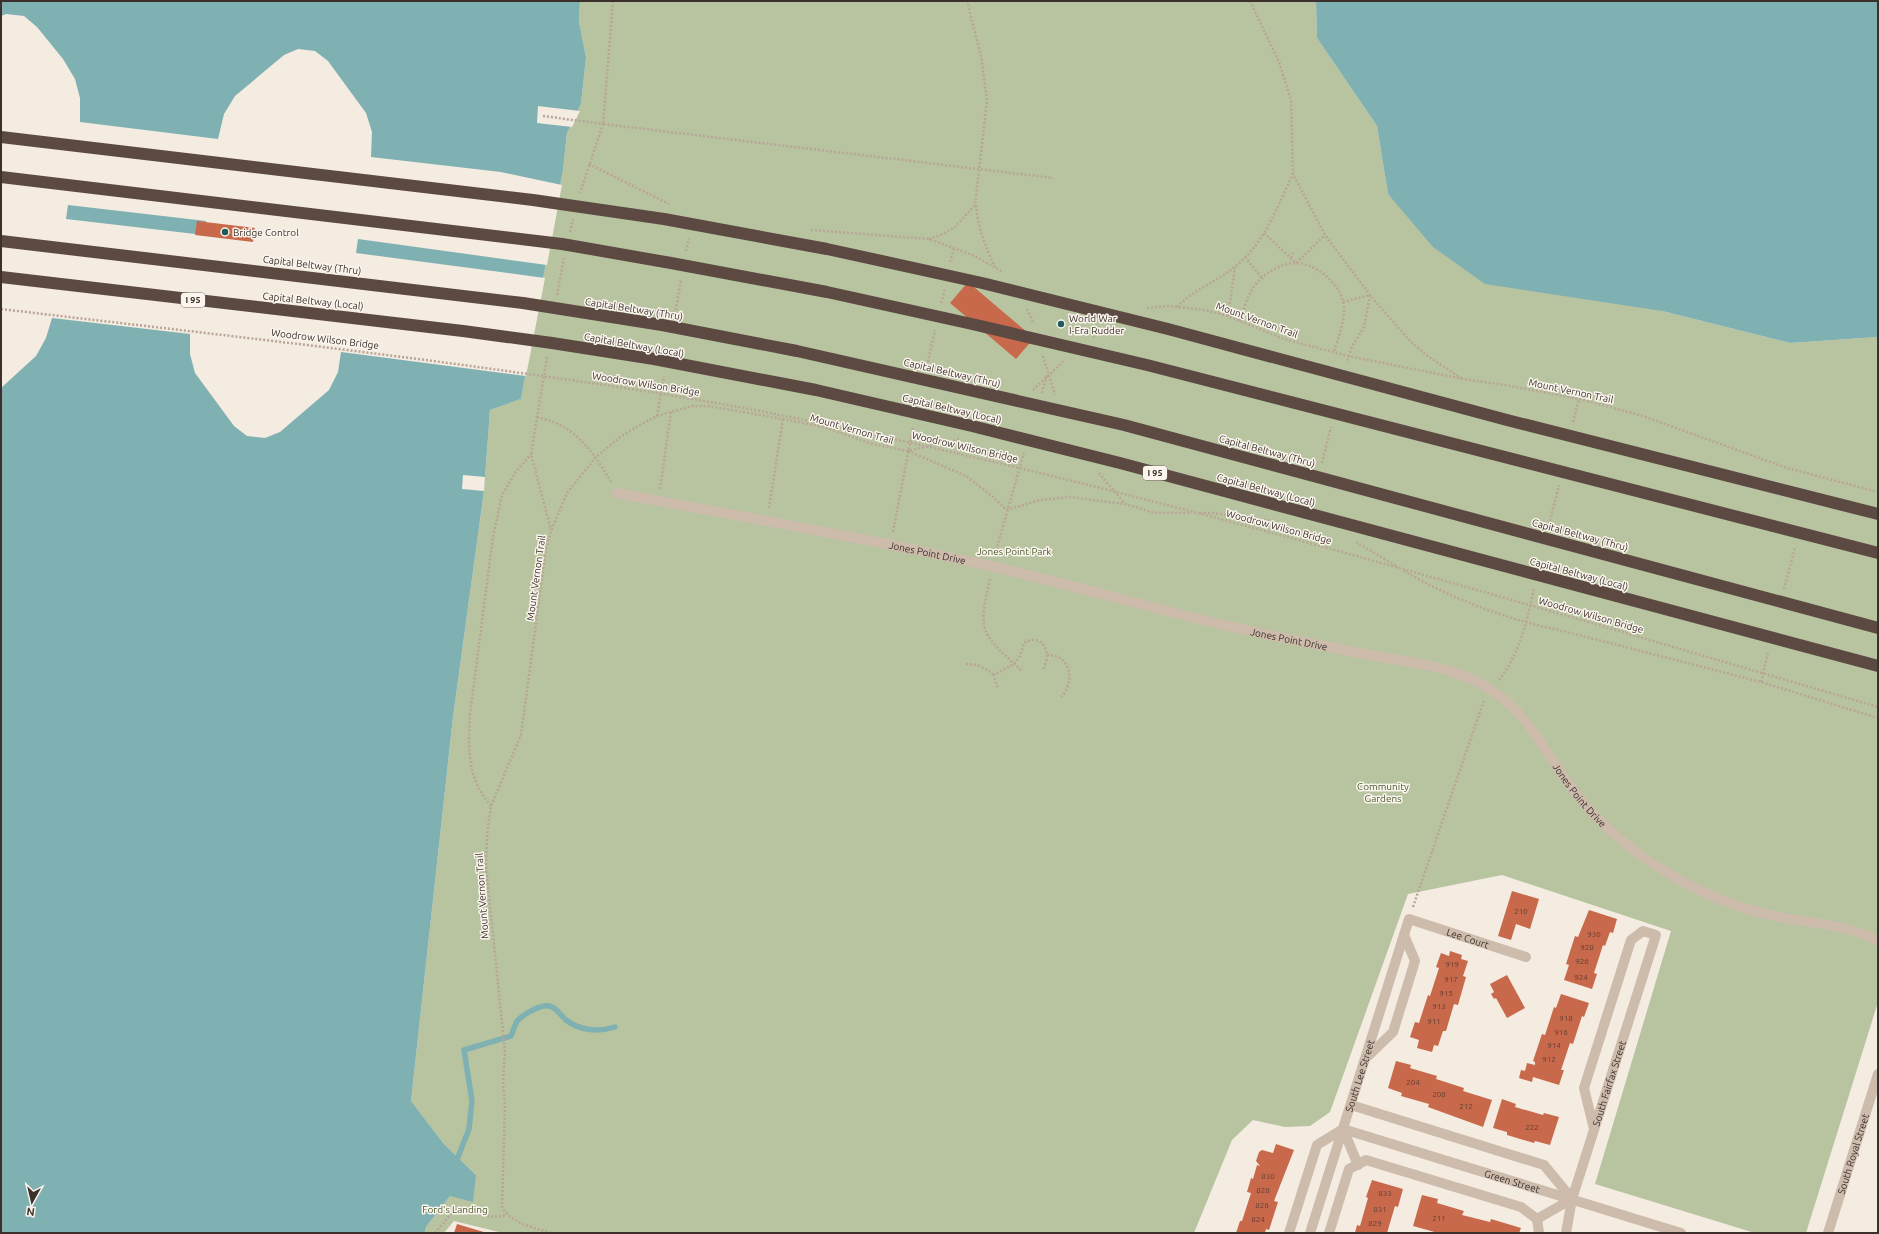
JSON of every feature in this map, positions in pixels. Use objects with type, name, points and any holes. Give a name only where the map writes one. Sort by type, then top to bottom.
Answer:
[{"type":"highway","points":[[1,137],[533,200],[664,219],[827,249],[982,283],[1168,329],[1507,420],[1878,514]]},
{"type":"highway","points":[[1,177],[562,244],[672,263],[833,294],[972,324],[1146,365],[1878,553]]},
{"type":"highway","name":"Capital Beltway (Thru)","points":[[1,241],[523,303],[662,325],[797,351],[1124,425],[1878,628]]},
{"type":"highway","name":"Capital Beltway (Local)","points":[[1,278],[530,340],[654,359],[816,390],[972,426],[1120,463],[1878,666]]},
{"type":"street","name":"Jones Point Drive","points":[[617,493],[890,544],[992,567],[1233,627],[1440,668],[1470,678],[1491,690],[1518,712],[1566,779],[1598,818],[1634,850],[1662,870],[1696,889],[1735,904],[1782,917],[1821,923],[1878,941]]},
{"type":"street","name":"South Lee Street","points":[[1310,1233],[1409,919]]},
{"type":"street","name":"Lee Court","points":[[1409,919],[1526,957]]},
{"type":"street","name":"South Fairfax Street","points":[[1566,1233],[1572,1199],[1656,935],[1643,931],[1631,940],[1584,1088],[1594,1129]]},
{"type":"street","points":[[1366,1059],[1393,1032],[1413,968],[1415,961],[1404,935]]},
{"type":"street","name":"South Royal Street","points":[[1828,1233],[1878,1074]]},
{"type":"street","points":[[1351,1105],[1544,1165],[1572,1199],[1537,1219]]},
{"type":"street","points":[[1290,1233],[1317,1145],[1343,1129],[1358,1165]]},
{"type":"street","name":"Green Street","points":[[1343,1129],[1680,1233]]},
{"type":"street","points":[[1329,1233],[1350,1169],[1366,1160],[1521,1207],[1537,1219],[1539,1233]]},
{"type":"path","points":[[579,197],[582,182],[603,124],[613,1]]},
{"type":"path","points":[[967,1],[981,56],[987,101],[976,205],[977,221],[983,242],[995,267]]},
{"type":"path","points":[[1250,1],[1279,62],[1291,100],[1293,174],[1324,235],[1370,295],[1409,340],[1426,355],[1463,379]]},
{"type":"path","points":[[543,116],[1053,178]]},
{"type":"path","points":[[1177,307],[1185,299],[1235,267],[1245,257],[1264,233],[1293,174]]},
{"type":"path","points":[[929,239],[955,227],[976,205]]},
{"type":"path","points":[[570,234],[575,212]]},
{"type":"path","points":[[1264,233],[1296,263],[1315,269],[1326,276],[1336,286],[1343,302],[1342,323],[1334,352]]},
{"type":"path","points":[[1240,321],[1249,295],[1262,278],[1282,266],[1296,263],[1324,235]]},
{"type":"path","points":[[950,263],[954,248]]},
{"type":"path","points":[[1291,258],[1293,253]]},
{"type":"path","points":[[555,302],[564,257]]},
{"type":"path","points":[[1245,257],[1262,278]]},
{"type":"path","points":[[1228,316],[1235,267]]},
{"type":"path","points":[[940,308],[945,285]]},
{"type":"path","points":[[1343,302],[1370,295]]},
{"type":"path","name":"Mount Vernon Trail","points":[[1142,309],[1156,306],[1204,310],[1228,316],[1284,339],[1334,352],[1463,379],[1505,385],[1579,399],[1640,415],[1787,468],[1878,492]]},
{"type":"path","name":"Woodrow Wilson Bridge","points":[[1,309],[419,358],[628,388],[800,419],[962,454],[1105,488],[1456,584],[1878,707]]},
{"type":"path","points":[[927,368],[937,323]]},
{"type":"path","points":[[1087,342],[1106,329]]},
{"type":"path","points":[[547,356],[531,454],[551,531]]},
{"type":"path","points":[[1028,395],[1047,374],[1070,356]]},
{"type":"path","points":[[1040,397],[1047,374]]},
{"type":"path","points":[[1572,429],[1579,399]]},
{"type":"path","name":"Mount Vernon Trail","points":[[506,1215],[502,1207],[505,1105],[503,1082],[505,1052],[486,866],[487,835],[491,806],[521,735],[546,549],[551,531],[568,493],[596,457],[620,437],[657,416],[692,406],[708,406],[824,427],[869,443],[908,451],[959,440],[966,436]]},
{"type":"path","points":[[658,501],[671,412]]},
{"type":"path","points":[[537,417],[559,424],[581,440],[596,457],[617,493]]},
{"type":"path","points":[[767,521],[783,419]]},
{"type":"path","points":[[890,544],[915,421]]},
{"type":"path","points":[[1022,671],[992,643],[984,631],[984,606],[992,567],[1025,450]]},
{"type":"path","points":[[908,451],[966,476],[1007,510]]},
{"type":"path","points":[[491,806],[480,793],[472,774],[468,741],[470,714],[493,537],[502,495],[514,473],[531,454]]},
{"type":"path","points":[[1811,482],[1813,475]]},
{"type":"path","points":[[1549,526],[1560,482]]},
{"type":"path","points":[[1007,510],[1040,500],[1070,497],[1125,504]]},
{"type":"path","points":[[1783,595],[1796,543]]},
{"type":"path","points":[[1409,919],[1484,699],[1513,660],[1526,624],[1535,586]]},
{"type":"path","points":[[994,675],[1014,664],[1020,656],[1024,642],[1030,639],[1037,640],[1042,643],[1047,654],[1043,670]]},
{"type":"path","points":[[1761,682],[1770,646]]},
{"type":"path","points":[[1047,654],[1061,656],[1066,662],[1069,672],[1068,682],[1066,690],[1061,697]]},
{"type":"path","points":[[966,664],[971,663],[984,668],[994,675],[996,685],[998,687]]},
{"type":"path","points":[[435,1233],[455,1208],[494,1217],[506,1215],[520,1223],[551,1233]]},
{"type":"green space","name":"Jones Point Park","points":[[580,1],[1316,1],[1317,38],[1377,126],[1388,194],[1662,311],[1790,343],[1878,337],[1878,1002],[1806,1233],[1755,1233],[1595,1184],[1671,931],[1502,875],[1408,894],[1330,1112],[1310,1126],[1285,1127],[1253,1120],[1232,1140],[1194,1233],[503,1233],[454,1221],[444,1233],[425,1233],[426,1227],[450,1196],[476,1175],[444,1144],[411,1101],[453,717],[484,491],[490,410],[521,399],[563,170],[567,133],[581,104],[586,57],[579,22]]},
{"type":"water","points":[[1,1],[580,1],[579,22],[586,57],[581,104],[567,133],[563,170],[521,399],[490,410],[484,491],[453,717],[411,1101],[444,1144],[476,1175],[473,1202],[450,1196],[426,1227],[425,1233],[1,1233]]},
{"type":"water","points":[[1316,1],[1878,1],[1878,337],[1790,343],[1662,311],[1485,284],[1433,247],[1388,194],[1377,126],[1317,38]]},
{"type":"pier","points":[[6,14],[24,16],[37,27],[63,59],[75,79],[80,98],[80,122],[218,139],[224,114],[235,96],[284,55],[298,49],[315,51],[328,61],[366,113],[372,132],[371,157],[501,172],[562,185],[547,265],[358,239],[356,253],[545,278],[526,376],[341,352],[338,372],[329,390],[280,432],[265,438],[247,436],[234,426],[195,373],[190,354],[190,334],[52,318],[46,338],[36,356],[1,388],[1,16]],"holes":[[[68,205],[206,221],[204,235],[66,219]]]},
{"type":"pier","points":[[538,106],[580,111],[572,127],[537,123]]},
{"type":"pier","points":[[463,475],[485,477],[484,491],[462,489]]},
{"type":"building","name":"Bridge Control","points":[[197,221],[255,228],[253,242],[195,235]]},
{"type":"building","points":[[968,282],[1034,338],[1016,359],[950,303]]},
{"type":"building","points":[[1512,891],[1539,899],[1530,929],[1516,924],[1511,940],[1498,936]]},
{"type":"building","points":[[1589,910],[1617,919],[1613,933],[1610,932],[1605,946],[1603,945],[1594,973],[1597,974],[1592,989],[1564,980],[1569,965],[1566,964],[1575,936],[1578,937]]},
{"type":"building","points":[[1450,951],[1462,955],[1461,959],[1468,961],[1463,976],[1466,977],[1458,1005],[1454,1004],[1446,1031],[1443,1031],[1438,1046],[1434,1045],[1432,1052],[1417,1048],[1419,1040],[1410,1037],[1415,1022],[1419,1023],[1428,995],[1430,996],[1439,968],[1436,967],[1441,953],[1449,956]]},
{"type":"building","points":[[1507,975],[1525,1008],[1507,1018],[1496,998],[1494,999],[1491,994],[1494,992],[1490,984]]},
{"type":"building","points":[[1561,994],[1589,1003],[1584,1017],[1582,1016],[1573,1044],[1570,1043],[1561,1070],[1564,1070],[1559,1085],[1533,1077],[1532,1082],[1519,1078],[1521,1070],[1525,1071],[1527,1063],[1535,1065],[1535,1062],[1533,1061],[1542,1034],[1545,1035],[1554,1007],[1556,1008]]},
{"type":"building","points":[[1396,1061],[1411,1065],[1410,1068],[1437,1076],[1436,1079],[1464,1088],[1463,1091],[1492,1100],[1483,1127],[1428,1107],[1429,1104],[1401,1096],[1402,1093],[1388,1088]]},
{"type":"building","points":[[1502,1099],[1516,1104],[1515,1107],[1543,1115],[1544,1113],[1559,1117],[1550,1145],[1535,1141],[1534,1143],[1507,1135],[1507,1132],[1493,1128]]},
{"type":"building","points":[[1276,1144],[1294,1150],[1274,1201],[1278,1202],[1269,1230],[1266,1229],[1265,1233],[1236,1233],[1240,1221],[1242,1221],[1251,1193],[1247,1192],[1251,1178],[1253,1179],[1257,1165],[1260,1166],[1256,1161],[1259,1152],[1262,1150],[1273,1153]]},
{"type":"building","points":[[1372,1180],[1403,1189],[1398,1207],[1395,1206],[1387,1233],[1355,1233],[1357,1225],[1360,1226],[1368,1198],[1366,1197]]},
{"type":"building","points":[[1422,1195],[1438,1199],[1437,1203],[1464,1211],[1462,1215],[1490,1222],[1491,1219],[1521,1228],[1519,1233],[1438,1233],[1413,1226]]},
{"type":"building","points":[[457,1224],[487,1233],[454,1233]]},
{"type":"waterway","points":[[458,1157],[469,1129],[472,1101],[464,1050],[511,1036],[517,1021],[529,1012],[544,1006],[552,1007],[571,1024],[583,1028],[590,1030],[603,1030],[615,1027]]},
{"type":"place","name":"Bridge Control","points":[[225,232]]},
{"type":"place","name":"World War I-Era Rudder","points":[[1061,324]]},
{"type":"park label","name":"Community Gardens","points":[[1383,792]]},
{"type":"park label","name":"Ford's Landing","points":[[455,1209]]}]
